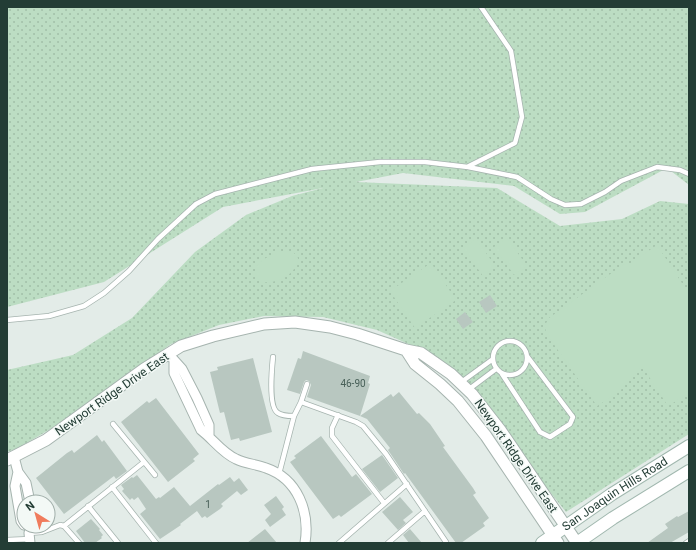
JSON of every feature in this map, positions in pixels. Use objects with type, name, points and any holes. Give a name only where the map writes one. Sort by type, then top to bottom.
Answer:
[{"type":"main road","name":"San Joaquin Hills Road","points":[[542,543],[556,539],[566,527],[612,494],[689,446]]},
{"type":"main road","name":"San Joaquin Hills Road","points":[[577,543],[613,518],[689,470]]},
{"type":"street","name":"Newport Ridge Drive East","points":[[10,458],[46,440],[144,369],[172,357],[181,346],[213,336],[264,324],[295,322],[336,328],[406,350],[421,352],[451,374],[464,386],[501,430],[577,543]]},
{"type":"street","name":"Newport Ridge Drive East","points":[[406,350],[415,364],[458,401],[486,436],[556,539]]},
{"type":"street","points":[[172,357],[182,369],[197,398],[209,424],[209,436],[225,452],[236,459],[265,467],[279,474],[290,483],[301,500],[306,513],[307,523],[305,543]]},
{"type":"street","points":[[10,458],[26,483],[28,494]]},
{"type":"street","points":[[16,494],[15,486],[18,472]]},
{"type":"lane","points":[[468,167],[514,143],[522,117],[511,51],[481,7]]},
{"type":"lane","points":[[7,320],[49,316],[84,306],[104,293],[129,271],[158,239],[196,204],[215,194],[312,169],[380,162],[425,162],[468,167],[517,177],[551,199],[565,205],[581,204],[606,192],[621,181],[657,167],[680,170],[689,174]]},
{"type":"lane","points":[[509,341],[521,345],[527,356],[573,417],[570,424],[550,437],[540,432],[502,374],[496,369],[493,359],[497,346],[509,341]]},
{"type":"lane","points":[[502,374],[517,374],[523,370],[526,364],[527,356]]},
{"type":"lane","points":[[273,357],[271,388],[274,409],[277,413],[294,416]]},
{"type":"lane","points":[[464,386],[493,359]]},
{"type":"lane","points":[[464,386],[496,369]]},
{"type":"lane","points":[[279,474],[294,416],[301,402],[307,384]]},
{"type":"lane","points":[[301,402],[338,415],[363,426],[386,454],[446,542]]},
{"type":"lane","points":[[338,415],[332,428],[332,436],[384,503]]},
{"type":"lane","points":[[113,424],[155,475]]},
{"type":"lane","points":[[56,527],[60,525],[64,526],[144,462]]},
{"type":"lane","points":[[338,543],[407,484]]},
{"type":"lane","points":[[112,487],[156,543]]},
{"type":"lane","points":[[88,506],[118,543]]},
{"type":"lane","points":[[388,543],[425,512]]},
{"type":"lane","points":[[64,526],[79,543]]},
{"type":"lane","points":[[7,540],[23,534]]},
{"type":"green space","points":[[7,7],[689,7],[689,185],[667,168],[585,212],[560,214],[514,186],[403,173],[356,182],[497,188],[560,226],[622,219],[660,201],[689,204],[689,434],[566,512],[460,379],[415,347],[377,330],[323,317],[264,316],[219,325],[171,344],[59,424],[18,448],[7,452],[7,370],[73,355],[132,318],[195,252],[246,215],[292,196],[323,188],[223,207],[104,282],[7,307]]},
{"type":"green space","points":[[507,238],[527,266],[514,275],[494,247]]},
{"type":"green space","points":[[476,239],[496,267],[483,276],[463,248]]},
{"type":"green space","points":[[657,245],[689,294],[689,393],[668,406],[642,366],[619,392],[597,406],[546,333],[545,325],[549,318],[627,262],[629,264]]},
{"type":"green space","points":[[282,251],[291,252],[298,258],[294,270],[285,278],[273,282],[260,282],[256,276],[255,270],[257,266],[260,262],[270,256]]},
{"type":"green space","points":[[431,263],[456,300],[415,328],[390,291]]},
{"type":"building","points":[[490,295],[497,306],[486,313],[479,302]]},
{"type":"building","points":[[465,312],[473,322],[463,329],[456,319]]},
{"type":"building","points":[[303,351],[370,376],[368,383],[370,384],[360,416],[307,397],[311,385],[309,381],[306,380],[304,382],[300,394],[287,390],[298,358],[301,359]]},
{"type":"building","points":[[253,358],[272,432],[240,441],[239,438],[231,440],[224,412],[220,413],[210,372],[218,370],[217,367]]},
{"type":"building","points":[[399,392],[417,414],[419,413],[430,424],[445,446],[443,447],[473,488],[476,493],[473,495],[489,518],[483,523],[485,526],[461,543],[456,543],[405,473],[404,474],[388,450],[390,448],[367,419],[360,416],[391,394],[393,397]]},
{"type":"building","points":[[156,398],[199,454],[193,459],[195,461],[168,482],[121,422],[147,401],[149,403]]},
{"type":"building","points":[[97,435],[102,442],[104,440],[127,471],[116,479],[114,476],[64,514],[56,504],[56,494],[48,494],[36,478],[67,453],[72,450],[74,453]]},
{"type":"building","points":[[321,436],[352,477],[356,474],[372,494],[341,517],[339,515],[333,519],[290,462],[296,458],[294,456]]},
{"type":"building","points":[[382,455],[398,478],[380,492],[362,469]]},
{"type":"building","points":[[137,475],[156,499],[159,497],[160,498],[174,487],[190,506],[218,484],[219,485],[230,477],[234,482],[239,478],[248,490],[241,495],[237,491],[221,504],[223,506],[220,509],[207,518],[205,516],[202,518],[197,511],[180,524],[181,525],[160,539],[140,514],[146,509],[138,497],[134,500],[132,498],[130,500],[122,491],[124,489],[121,485]]},
{"type":"building","points":[[276,496],[284,507],[282,509],[286,515],[270,527],[265,520],[271,514],[264,505]]},
{"type":"building","points":[[400,497],[413,512],[403,520],[406,523],[398,530],[382,512]]},
{"type":"building","points":[[689,511],[689,532],[670,543],[647,543],[668,528],[665,524],[677,516],[678,517]]},
{"type":"building","points":[[91,519],[103,535],[101,537],[102,538],[95,543],[85,543],[76,531]]},
{"type":"building","points":[[265,529],[277,543],[247,543]]},
{"type":"building","points":[[410,529],[422,543],[409,543],[403,535]]}]
